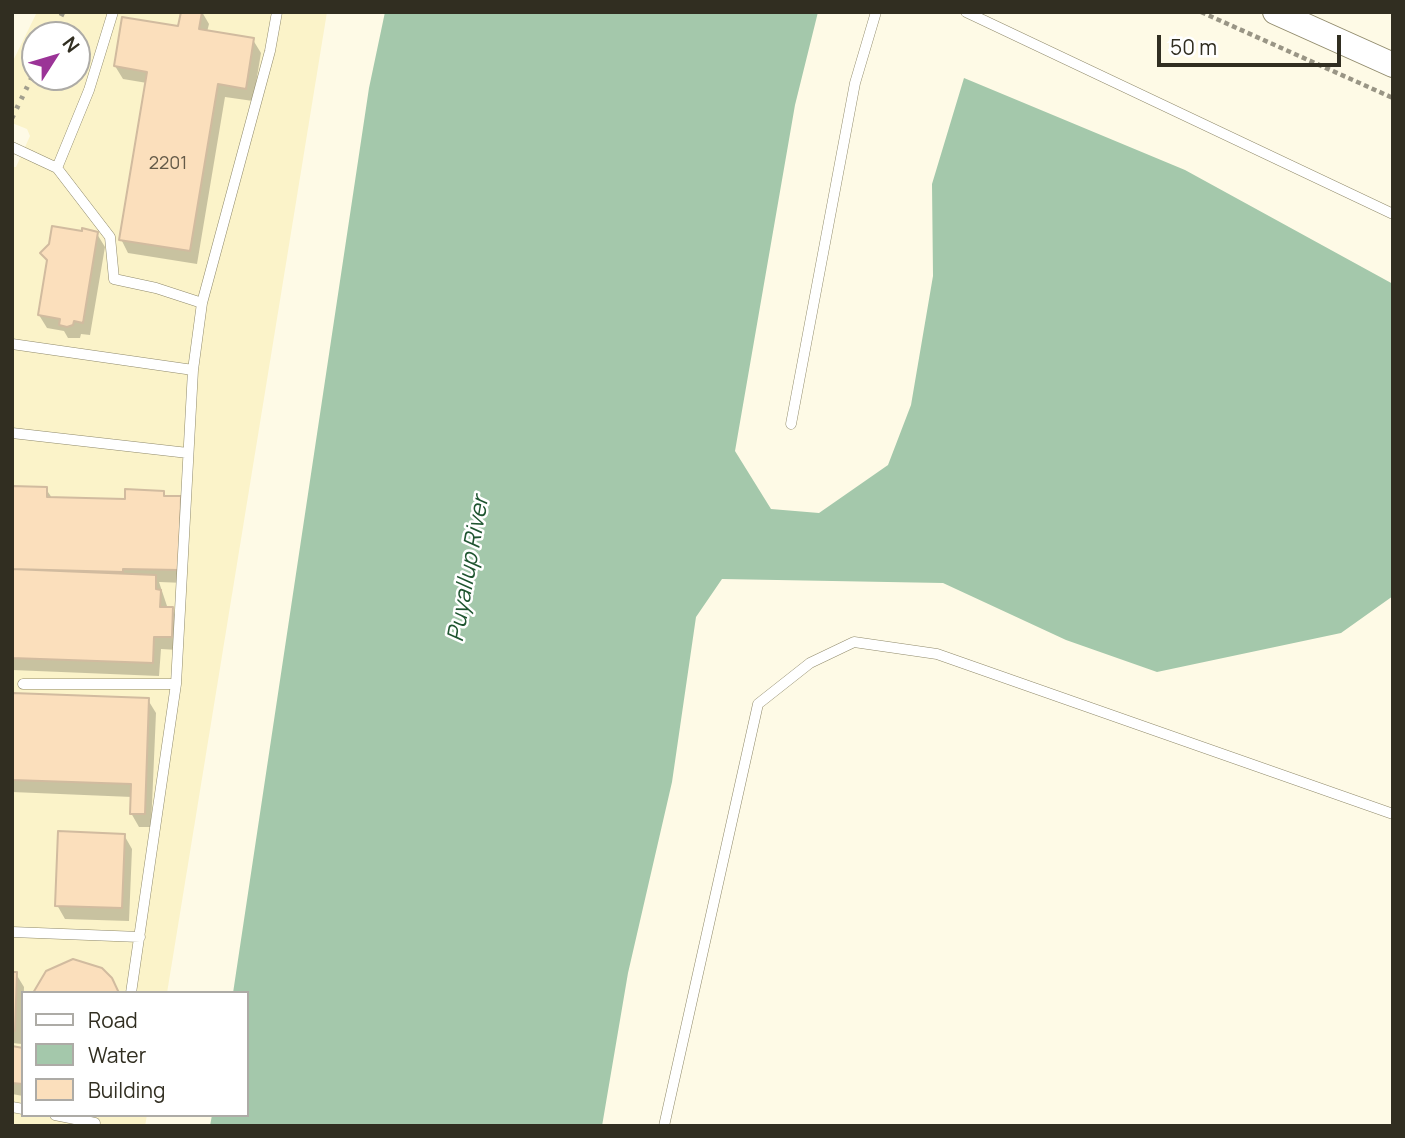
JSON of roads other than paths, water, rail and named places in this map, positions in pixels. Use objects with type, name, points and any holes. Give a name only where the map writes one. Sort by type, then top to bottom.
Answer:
[{"type":"street","points":[[1275,12],[1393,65]]},
{"type":"lane","points":[[57,168],[89,90],[113,12]]},
{"type":"lane","points":[[131,991],[176,684],[193,370],[202,303],[270,51],[277,12]]},
{"type":"lane","points":[[791,424],[855,83],[876,12]]},
{"type":"lane","points":[[966,12],[1393,214]]},
{"type":"lane","points":[[12,147],[57,168],[110,237],[114,279],[156,288],[202,303]]},
{"type":"lane","points":[[12,344],[193,370]]},
{"type":"lane","points":[[12,433],[188,453]]},
{"type":"lane","points":[[664,1126],[758,704],[810,663],[854,642],[937,654],[1393,814]]},
{"type":"lane","points":[[23,684],[176,684]]},
{"type":"lane","points":[[12,932],[140,937]]},
{"type":"lane","points":[[66,1117],[95,1122]]},
{"type":"water","name":"Puyallup River","points":[[385,12],[818,12],[795,105],[735,451],[771,509],[819,513],[888,465],[911,405],[933,276],[932,184],[964,78],[1185,170],[1393,284],[1393,596],[1341,633],[1157,672],[1066,640],[943,583],[722,579],[696,617],[672,782],[628,973],[602,1126],[210,1126],[212,1117],[248,1117],[248,991],[233,991],[369,88]]},
{"type":"railway","points":[[59,21],[63,12]]},
{"type":"railway","points":[[12,118],[25,91]]}]
